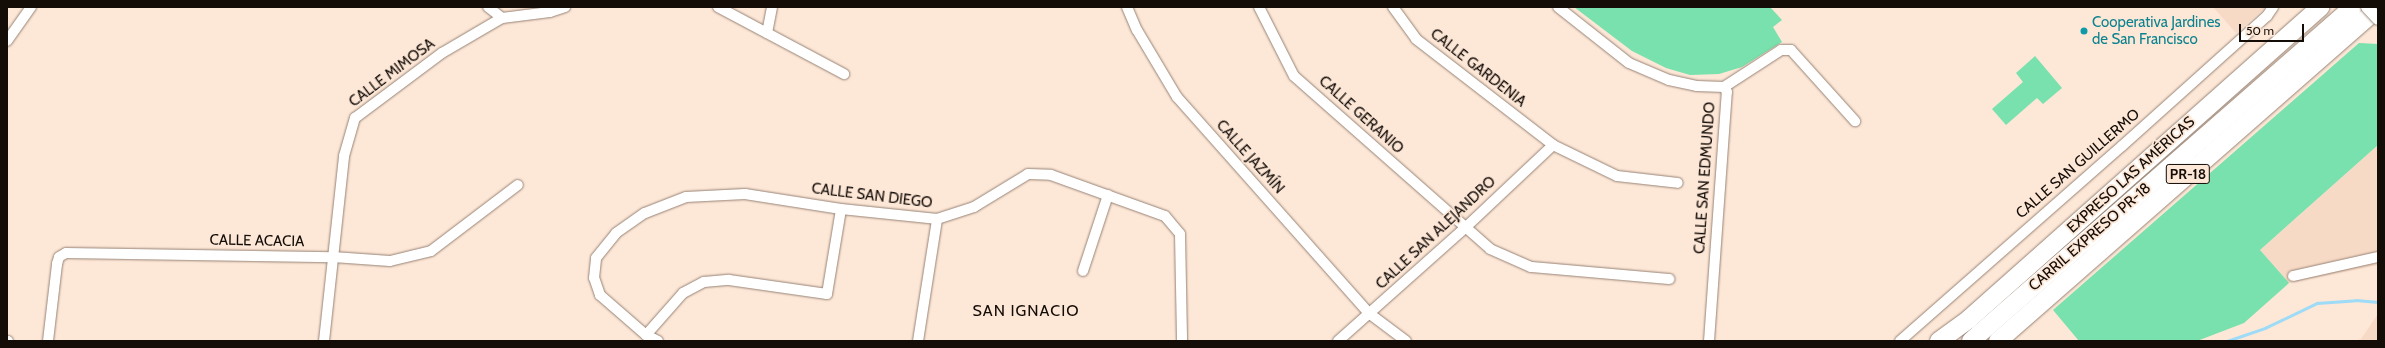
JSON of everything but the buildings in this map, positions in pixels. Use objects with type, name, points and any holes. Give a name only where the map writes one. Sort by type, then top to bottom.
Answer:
[{"type":"highway","name":"EXPRESO LAS AMÉRICAS","points":[[1939,341],[1969,318],[2320,7]]},
{"type":"highway","name":"CARRIL EXPRESO PR-18","points":[[1972,341],[2353,7]]},
{"type":"highway","name":"PR-18","points":[[1998,341],[2378,8]]},
{"type":"street","points":[[7,41],[31,7]]},
{"type":"street","points":[[488,7],[502,18]]},
{"type":"street","name":"CALLE MIMOSA","points":[[324,341],[344,156],[356,118],[442,54],[502,18],[550,12],[565,7]]},
{"type":"street","points":[[718,7],[844,74]]},
{"type":"street","points":[[767,33],[772,7]]},
{"type":"street","name":"CALLE JAZMÍN","points":[[1127,7],[1137,30],[1177,97],[1370,314]]},
{"type":"street","name":"CALLE GERANIO","points":[[1259,7],[1294,76],[1490,249],[1531,267],[1669,278]]},
{"type":"street","name":"CALLE GARDENIA","points":[[1393,7],[1416,39],[1553,145],[1617,176],[1678,183]]},
{"type":"street","name":"CALLE SAN EDMUNDO","points":[[1558,7],[1629,63],[1669,80],[1697,86],[1724,87],[1726,92],[1709,341]]},
{"type":"street","name":"CALLE SAN GUILLERMO","points":[[1900,341],[2122,146],[2266,16],[2273,7]]},
{"type":"street","points":[[2367,7],[2378,19]]},
{"type":"street","points":[[1724,87],[1781,50],[1791,50],[1855,120]]},
{"type":"street","name":"CALLE SAN ALEJANDRO","points":[[1338,341],[1465,228],[1553,145]]},
{"type":"street","name":"CALLE SAN DIEGO","points":[[646,335],[600,295],[594,278],[596,258],[616,233],[645,213],[686,197],[745,194],[841,209],[938,219],[974,207],[1028,174],[1051,176],[1165,216],[1180,234],[1182,341]]},
{"type":"street","name":"CALLE ACACIA","points":[[48,341],[57,264],[59,256],[66,252],[333,257],[390,261],[431,251],[518,185]]},
{"type":"street","points":[[1083,271],[1108,195]]},
{"type":"street","points":[[658,341],[646,335],[683,293],[704,282],[729,280],[828,294],[841,209]]},
{"type":"street","points":[[918,341],[938,219]]},
{"type":"street","points":[[2293,276],[2378,257]]},
{"type":"street","points":[[1370,314],[1406,341]]},
{"type":"shaded area","points":[[2213,7],[2266,7],[2236,33]]},
{"type":"shaded area","points":[[2378,145],[2378,265],[2289,283],[2260,250]]},
{"type":"shaded area","points":[[2378,314],[2378,341],[2353,341],[2361,339]]},
{"type":"green space","points":[[1574,7],[1770,7],[1782,20],[1773,27],[1782,42],[1742,67],[1719,74],[1690,75],[1666,68],[1632,51]]},
{"type":"green space","points":[[2359,43],[2378,44],[2378,145],[2260,250],[2289,283],[2244,323],[2197,341],[2079,341],[2053,310]]},
{"type":"green space","points":[[2035,56],[2062,88],[2043,104],[2037,98],[2006,125],[1992,109],[2023,82],[2016,73]]},
{"type":"waterway","points":[[2227,341],[2265,328],[2317,303],[2356,300],[2378,302]]},
{"type":"place","name":"Cooperativa Jardines de San Francisco","points":[[2084,31]]},
{"type":"district","name":"SAN IGNACIO","points":[[1026,311]]}]
